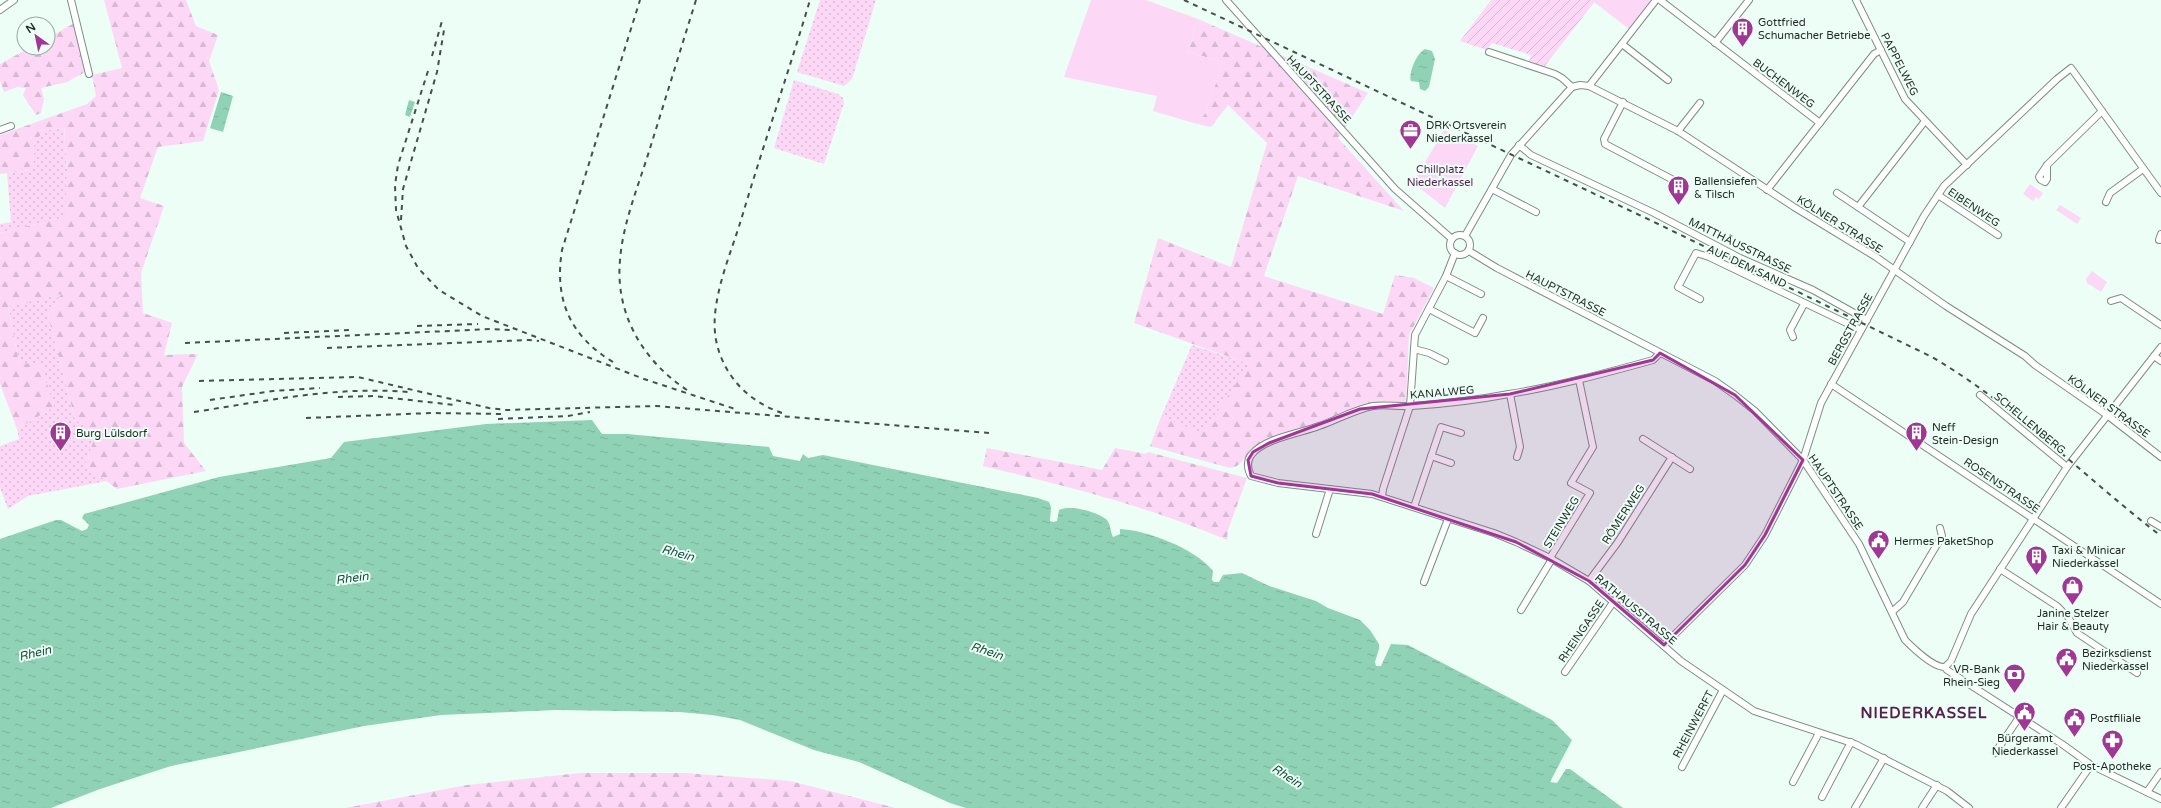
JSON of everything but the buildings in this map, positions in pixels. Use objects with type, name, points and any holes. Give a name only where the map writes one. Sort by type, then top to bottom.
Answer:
[{"type":"street","points":[[0,10],[14,0]]},
{"type":"street","points":[[71,0],[90,74]]},
{"type":"street","name":"HAUPTSTRASSE","points":[[1226,0],[1395,189],[1452,239]]},
{"type":"street","points":[[1465,236],[1511,155],[1572,88],[1580,85],[1589,86],[1656,0]]},
{"type":"street","name":"BUCHENWEG","points":[[1660,0],[1820,123]]},
{"type":"street","points":[[1715,43],[1749,0]]},
{"type":"street","name":"PAPPELWEG","points":[[1856,0],[1905,99],[1967,165]]},
{"type":"street","points":[[1622,44],[1668,80]]},
{"type":"street","points":[[1767,190],[1874,54],[1881,50]]},
{"type":"street","points":[[1489,52],[1555,74],[1562,78],[1572,88]]},
{"type":"street","name":"BERGSTRASSE","points":[[1664,645],[1745,565],[1765,535],[1803,460],[1821,403],[1910,242],[1944,186],[2057,79],[2071,68],[2102,111]]},
{"type":"street","name":"KÖLNER STRASSE","points":[[1589,86],[1678,131],[1767,190],[1876,257],[1894,271],[2025,356],[2035,365],[2107,415],[2161,457]]},
{"type":"street","points":[[1623,102],[1604,139],[1605,144],[1679,183]]},
{"type":"street","points":[[1678,131],[1700,103]]},
{"type":"street","points":[[2047,165],[2102,111],[2161,193]]},
{"type":"street","points":[[1858,207],[1925,121]]},
{"type":"street","points":[[0,130],[11,126]]},
{"type":"street","name":"MATTHÄUSSTRASSE","points":[[1520,145],[1531,155],[1654,213],[1740,258],[1813,290],[1867,320]]},
{"type":"street","points":[[2106,202],[2110,193],[2143,169]]},
{"type":"street","points":[[1492,189],[1536,212]]},
{"type":"street","points":[[1837,193],[1910,242]]},
{"type":"street","name":"EIBENWEG","points":[[1938,195],[1998,235]]},
{"type":"street","points":[[1458,235],[1465,236],[1470,241],[1469,250],[1462,254],[1455,253],[1451,247],[1452,239],[1458,235]]},
{"type":"street","name":"HAUPTSTRASSE","points":[[1469,250],[1501,270],[1715,381],[1735,394],[1803,460],[1859,544],[1893,611],[1905,640],[1915,650],[1938,666],[1945,667],[1947,670],[2020,716],[2091,765],[2161,799]]},
{"type":"street","points":[[1382,497],[1382,489],[1410,406],[1415,335],[1446,276],[1455,253]]},
{"type":"street","name":"AUF DEM SAND","points":[[1700,299],[1678,287],[1696,253],[1709,257],[1745,273],[1804,304],[1861,330]]},
{"type":"street","points":[[1446,276],[1481,294]]},
{"type":"street","points":[[2111,301],[2121,298],[2161,325]]},
{"type":"street","points":[[1793,337],[1790,330],[1804,304]]},
{"type":"street","points":[[1429,309],[1475,333],[1483,318]]},
{"type":"street","name":"SCHELLENBERG","points":[[1945,667],[1951,661],[1971,614],[2067,467],[2161,347]]},
{"type":"street","points":[[1414,349],[1430,353],[1445,361]]},
{"type":"street","name":"KANALWEG","points":[[1251,476],[1248,469],[1248,460],[1253,452],[1270,443],[1321,426],[1360,409],[1386,404],[1410,406],[1510,394],[1579,380],[1653,360],[1660,353]]},
{"type":"street","points":[[2154,356],[2161,361]]},
{"type":"street","name":"STEINWEG","points":[[1551,559],[1590,493],[1571,483],[1593,447],[1579,380]]},
{"type":"street","name":"ROSENSTRASSE","points":[[1832,384],[2161,604]]},
{"type":"street","points":[[1510,394],[1520,447],[1517,457]]},
{"type":"street","name":"SCHELLENBERG","points":[[1980,395],[2067,467]]},
{"type":"street","points":[[1414,507],[1441,427],[1461,433]]},
{"type":"street","points":[[1643,439],[1690,469]]},
{"type":"street","points":[[1431,456],[1451,463]]},
{"type":"street","name":"RÖMERWEG","points":[[1589,581],[1618,542],[1672,457]]},
{"type":"street","name":"RATHAUSSTRASSE","points":[[1251,476],[1278,484],[1330,489],[1382,497],[1494,533],[1551,559],[1589,581],[1614,601],[1681,661],[1754,711],[1851,742],[1937,785],[1969,808]]},
{"type":"street","points":[[1316,534],[1330,489]]},
{"type":"street","points":[[1424,582],[1448,519]]},
{"type":"street","points":[[2151,521],[2161,527]]},
{"type":"street","points":[[1893,611],[1903,602],[1942,536],[1940,528]]},
{"type":"street","points":[[1521,610],[1551,559]]},
{"type":"street","points":[[2000,569],[2057,606],[2068,617],[2077,633],[2137,673]]},
{"type":"street","name":"RHEINGASSE","points":[[1565,672],[1614,601]]},
{"type":"street","name":"RHEINWERFT","points":[[1682,767],[1723,690]]},
{"type":"street","points":[[1995,753],[2020,716]]},
{"type":"street","points":[[1793,782],[1819,733]]},
{"type":"street","points":[[1822,797],[1851,742]]},
{"type":"street","points":[[1854,808],[1884,758]]},
{"type":"street","points":[[2061,808],[2091,765]]},
{"type":"street","points":[[2148,792],[2161,772]]},
{"type":"street","points":[[1922,808],[1937,785]]},
{"type":"highlighted area","points":[[1660,353],[1735,395],[1803,460],[1765,535],[1745,565],[1664,645],[1589,581],[1516,542],[1372,494],[1278,483],[1251,476],[1248,460],[1253,452],[1269,443],[1360,409],[1510,394],[1653,360]]},
{"type":"green space","points":[[104,0],[186,0],[196,26],[218,35],[209,61],[219,90],[203,141],[158,147],[140,198],[164,206],[141,273],[143,313],[172,323],[164,355],[198,354],[182,387],[184,443],[206,471],[117,489],[85,465],[97,431],[86,428],[75,419],[48,316],[61,294],[8,307],[19,363],[41,364],[54,407],[17,429],[0,384],[0,233],[65,217],[67,170],[64,128],[45,130],[34,142],[33,170],[0,174],[0,135],[87,104],[96,96],[92,75],[122,68]]},
{"type":"green space","points":[[820,0],[876,0],[852,79],[844,86],[797,72]]},
{"type":"green space","points":[[1091,0],[1146,0],[1198,19],[1188,52],[1223,62],[1206,112],[1197,124],[1153,111],[1157,96],[1064,77]]},
{"type":"green space","points":[[1491,0],[1596,0],[1544,67],[1529,62],[1531,55],[1492,43],[1487,50],[1460,41]]},
{"type":"green space","points":[[1596,0],[1651,0],[1629,29],[1594,2]]},
{"type":"green space","points":[[1198,19],[1368,93],[1338,138],[1404,211],[1298,176],[1264,276],[1383,314],[1395,275],[1414,278],[1434,288],[1409,335],[1406,403],[1388,401],[1350,409],[1252,451],[1237,466],[1230,468],[1150,446],[1161,417],[1203,433],[1249,364],[1134,323],[1158,238],[1231,267],[1267,143],[1228,105],[1211,127],[1197,124],[1206,112],[1223,62],[1188,52]]},
{"type":"green space","points":[[76,22],[87,71],[67,82],[41,88],[44,99],[41,113],[36,115],[23,95],[26,88],[17,87],[4,92],[0,81],[0,64],[16,55],[56,56],[56,33]]},
{"type":"green space","points":[[794,80],[838,94],[843,98],[844,103],[824,164],[774,148]]},
{"type":"green space","points":[[64,128],[67,170],[66,217],[0,233],[0,224],[11,222],[7,173],[33,170],[34,142],[45,130]]},
{"type":"green space","name":"Chillplatz Niederkassel","points":[[1444,130],[1478,146],[1445,208],[1413,183]]},
{"type":"green space","points":[[2030,184],[2043,193],[2039,199],[2036,197],[2033,201],[2023,194]]},
{"type":"green space","points":[[2060,205],[2081,218],[2077,224],[2056,210]]},
{"type":"green space","points":[[2092,271],[2107,282],[2101,292],[2087,283],[2086,279]]},
{"type":"green space","points":[[61,294],[48,316],[75,419],[86,428],[98,431],[85,465],[107,481],[28,496],[8,509],[0,488],[0,446],[19,439],[17,429],[54,407],[19,363],[8,306]]},
{"type":"green space","points":[[1192,345],[1250,364],[1203,434],[1161,417]]},
{"type":"green space","points":[[987,448],[1102,470],[1115,448],[1146,454],[1148,452],[1247,478],[1228,530],[1227,540],[1137,507],[1076,489],[983,466]]},
{"type":"green space","points":[[580,773],[685,773],[790,781],[896,808],[345,808],[467,785]]},
{"type":"water","points":[[1425,49],[1432,51],[1435,59],[1429,87],[1425,91],[1420,89],[1419,82],[1411,81],[1410,77],[1416,59]]},
{"type":"water","points":[[221,92],[233,96],[223,132],[210,128]]},
{"type":"water","points":[[409,100],[415,102],[410,117],[405,115]]},
{"type":"water","name":"Rhein","points":[[592,420],[602,434],[627,434],[769,447],[773,456],[800,461],[803,454],[808,458],[823,455],[1038,498],[1049,502],[1051,507],[1050,521],[1053,522],[1057,521],[1059,510],[1064,508],[1077,508],[1096,514],[1108,521],[1113,537],[1120,534],[1120,529],[1131,530],[1157,537],[1183,548],[1195,555],[1213,571],[1212,580],[1214,582],[1219,582],[1223,575],[1242,573],[1269,586],[1316,601],[1328,608],[1360,620],[1370,630],[1379,644],[1375,662],[1376,666],[1381,666],[1391,644],[1408,645],[1552,720],[1572,740],[1550,782],[1557,783],[1566,769],[1570,769],[1623,808],[966,808],[950,803],[859,762],[814,750],[740,720],[712,715],[680,712],[557,710],[441,715],[364,726],[171,766],[100,789],[51,808],[0,808],[0,539],[56,520],[61,520],[82,531],[87,529],[89,525],[82,518],[84,514],[219,477],[331,458],[344,442],[486,424]]},
{"type":"railway","points":[[613,362],[598,352],[586,341],[568,315],[563,301],[560,268],[562,250],[640,0]]},
{"type":"railway","points":[[687,390],[657,365],[635,334],[627,317],[622,299],[620,260],[632,202],[647,159],[696,0]]},
{"type":"railway","points":[[782,413],[748,395],[731,376],[719,353],[716,340],[715,311],[726,264],[810,0]]},
{"type":"railway","points":[[1184,0],[1652,221],[1932,357],[1963,376],[1992,397],[2161,536]]},
{"type":"railway","points":[[432,56],[442,21]]},
{"type":"railway","points":[[401,220],[403,189],[437,72],[444,30]]},
{"type":"railway","points":[[428,71],[398,165],[395,185],[396,210],[406,246],[418,268],[439,290],[482,316],[644,379],[735,409]]},
{"type":"railway","points":[[417,326],[478,324]]},
{"type":"railway","points":[[185,343],[492,329],[512,330]]},
{"type":"railway","points":[[284,333],[351,330]]},
{"type":"railway","points":[[327,348],[529,340],[539,341]]},
{"type":"railway","points":[[199,381],[358,377],[489,408],[506,410],[656,406],[989,433]]},
{"type":"railway","points":[[210,400],[273,391],[320,388]]},
{"type":"railway","points":[[194,412],[274,399],[328,393],[354,391],[408,392]]},
{"type":"railway","points":[[338,397],[373,396],[455,405]]},
{"type":"railway","points":[[498,419],[568,416],[590,412]]},
{"type":"railway","points":[[306,418],[431,413],[505,414]]},
{"type":"place","name":"Gottfried Schumacher Betriebe","points":[[1742,48]]},
{"type":"place","name":"DRK Ortsverein Niederkassel","points":[[1411,150]]},
{"type":"place","name":"Ballensiefen & Tilsch","points":[[1679,206]]},
{"type":"place","name":"Burg Lülsdorf","points":[[60,452]]},
{"type":"place","name":"Neff Stein-Design","points":[[1917,452]]},
{"type":"place","name":"Hermes PaketShop","points":[[1878,560]]},
{"type":"place","name":"Taxi & Minicar Niederkassel","points":[[2036,576]]},
{"type":"place","name":"Janine Stelzer Hair & Beauty","points":[[2073,606]]},
{"type":"place","name":"Bezirksdienst Niederkassel","points":[[2066,678]]},
{"type":"place","name":"VR-Bank Rhein-Sieg","points":[[2015,694]]},
{"type":"place","name":"Bürgeramt Niederkassel","points":[[2025,732]]},
{"type":"place","name":"Postfiliale","points":[[2075,738]]},
{"type":"place","name":"Post-Apotheke","points":[[2112,760]]},
{"type":"district","name":"NIEDERKASSEL","points":[[1924,713]]}]
